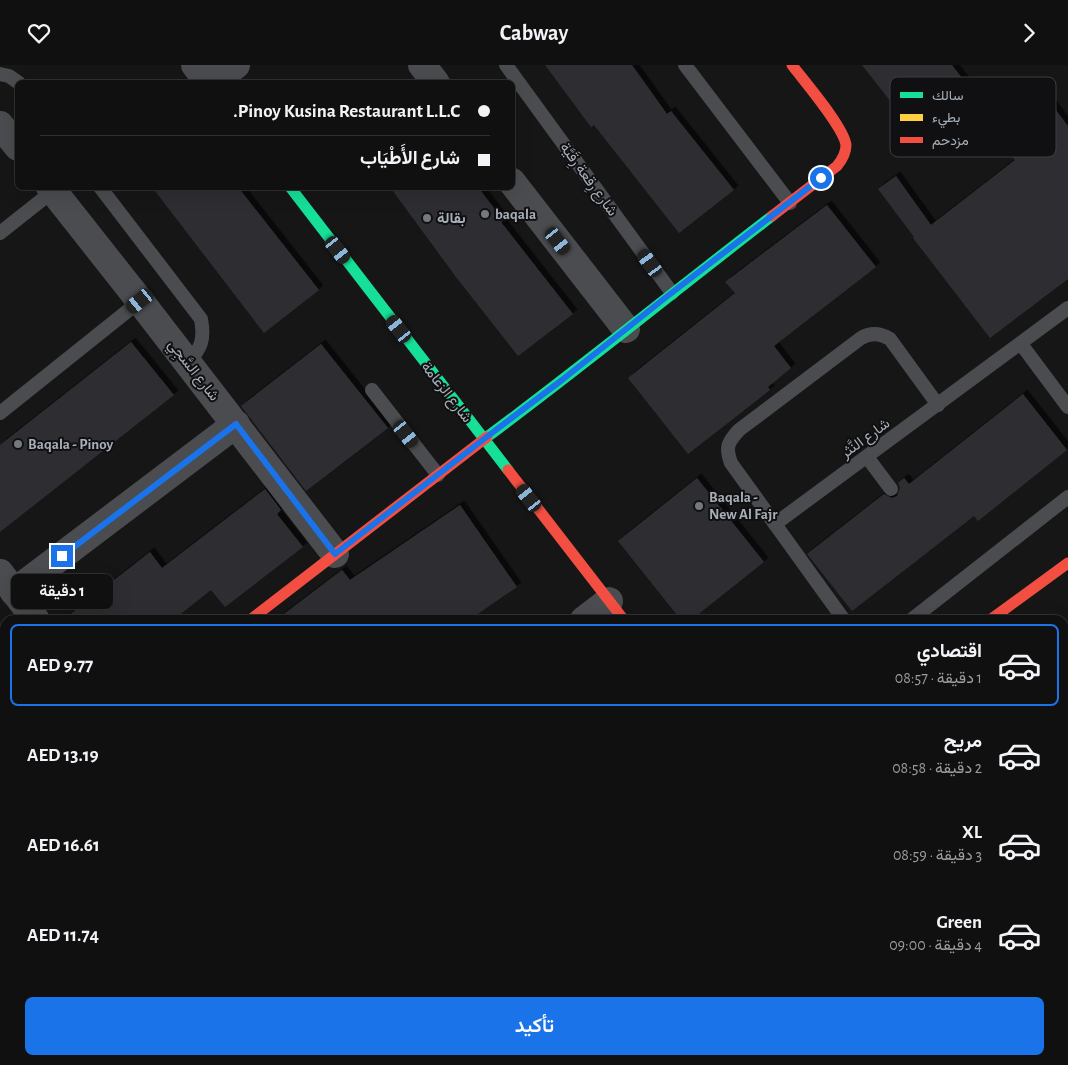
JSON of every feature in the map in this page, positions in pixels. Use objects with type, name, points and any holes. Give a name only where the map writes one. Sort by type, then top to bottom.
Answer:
[{"type":"street","points":[[195,65],[208,80]]},
{"type":"street","points":[[215,80],[236,65]]},
{"type":"street","points":[[422,65],[434,80]]},
{"type":"street","points":[[256,615],[837,166],[846,150],[841,130],[792,65]]},
{"type":"street","points":[[0,125],[15,143]]},
{"type":"street","points":[[515,186],[626,329]]},
{"type":"street","name":"شارع السَّجِي","points":[[53,190],[335,554]]},
{"type":"street","name":"شارع الزعامة","points":[[292,190],[617,611]]},
{"type":"street","points":[[32,615],[7,583],[236,424]]},
{"type":"street","points":[[997,615],[1068,563]]},
{"type":"street","points":[[602,615],[617,611]]},
{"type":"lane","name":"شارع رِقعة رِقَيَّة","points":[[506,65],[672,293]]},
{"type":"lane","points":[[685,65],[790,203]]},
{"type":"lane","points":[[0,74],[10,76],[15,80]]},
{"type":"lane","points":[[0,233],[51,190]]},
{"type":"lane","points":[[102,190],[201,319],[204,334],[200,348],[188,364]]},
{"type":"lane","points":[[0,413],[140,301]]},
{"type":"lane","name":"شارع النَّثر","points":[[775,525],[1068,308]]},
{"type":"lane","points":[[840,615],[731,463],[727,453],[728,445],[739,430],[861,338],[872,333],[884,335],[890,339],[938,405]]},
{"type":"lane","points":[[1021,344],[1068,407]]},
{"type":"lane","points":[[372,390],[438,475]]},
{"type":"lane","points":[[867,457],[891,489]]},
{"type":"lane","points":[[917,615],[1068,497]]},
{"type":"building","points":[[545,65],[632,65],[667,114],[671,111],[734,190],[679,233],[594,125],[591,127]]},
{"type":"building","points":[[862,65],[952,65],[961,77],[890,77],[890,101]]},
{"type":"building","points":[[1056,110],[1068,126],[1068,279],[990,338],[878,189],[896,176],[931,225],[1015,160],[1013,157],[1056,157]]},
{"type":"building","points":[[154,190],[240,190],[319,290],[264,333]]},
{"type":"building","points":[[392,190],[480,190],[503,220],[501,222],[573,314],[518,356],[456,277]]},
{"type":"building","points":[[827,205],[876,267],[774,346],[791,368],[768,387],[770,390],[688,454],[628,378],[735,293],[725,282]]},
{"type":"building","points":[[131,342],[174,395],[0,532],[0,445]]},
{"type":"building","points":[[321,344],[388,428],[306,491],[241,406]]},
{"type":"building","points":[[1023,394],[1067,450],[978,521],[974,516],[852,611],[807,554],[884,494],[892,498],[897,496],[900,488],[898,483],[904,478],[909,484]]},
{"type":"building","points":[[697,478],[764,562],[697,615],[677,615],[618,541]]},
{"type":"building","points":[[265,489],[281,510],[277,514],[303,547],[225,607],[211,590],[179,615],[69,615],[150,552],[162,568]]},
{"type":"building","points":[[460,505],[517,587],[476,615],[283,615],[342,570],[350,580]]},
{"type":"traffic: fast","points":[[292,190],[508,470]]},
{"type":"traffic: fast","points":[[487,437],[772,216]]},
{"type":"traffic: jam","points":[[772,216],[837,166],[846,148],[844,137],[831,116],[792,65]]},
{"type":"traffic: jam","points":[[256,615],[487,437]]},
{"type":"traffic: jam","points":[[508,470],[620,615]]},
{"type":"traffic: jam","points":[[997,615],[1068,563]]},
{"type":"place","name":"baqala","points":[[485,214]]},
{"type":"place","name":"بقالة","points":[[427,218]]},
{"type":"place","name":"Baqala - Pinoy","points":[[18,444]]},
{"type":"place","name":"Baqala - New Al Fajr","points":[[699,506]]},
{"type":"route","points":[[62,556],[236,424],[335,554],[821,178]]}]
